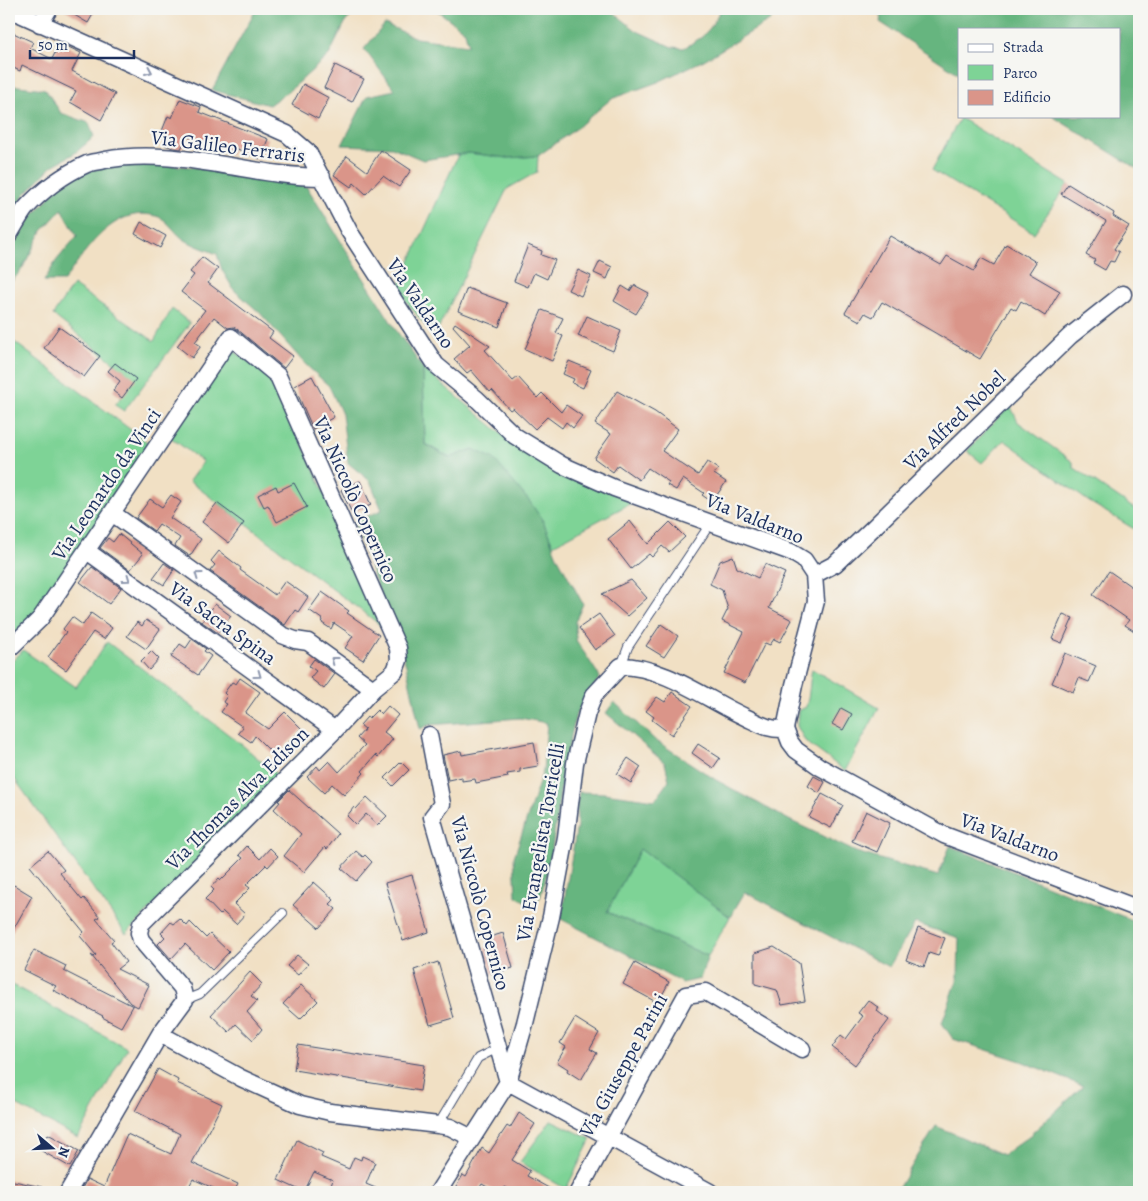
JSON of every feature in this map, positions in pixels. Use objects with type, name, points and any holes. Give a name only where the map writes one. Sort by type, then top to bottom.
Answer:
[{"type":"street","name":"Via Valdarno","points":[[9,9],[287,134],[308,152],[349,231],[436,365],[477,399],[515,436],[562,465],[614,488],[791,552],[804,560],[814,575]]},
{"type":"street","points":[[40,24],[49,9]]},
{"type":"street","name":"Via Galileo Ferraris","points":[[9,235],[25,210],[50,186],[87,164],[112,159],[134,156],[182,159],[258,171],[305,177],[322,177]]},
{"type":"street","name":"Via Alfred Nobel","points":[[814,575],[835,564],[1070,336],[1123,294]]},
{"type":"street","name":"Via Leonardo da Vinci","points":[[9,649],[40,619],[231,337]]},
{"type":"street","name":"Via Niccolò Copernico","points":[[231,337],[278,376],[398,648],[399,660],[395,671],[373,689]]},
{"type":"street","points":[[112,513],[282,636],[308,642],[373,689]]},
{"type":"street","name":"Via Sacra Spina","points":[[87,551],[335,730]]},
{"type":"street","points":[[622,666],[636,666],[648,670],[694,690],[729,710],[771,730],[785,729],[794,685],[816,601],[814,575]]},
{"type":"street","name":"Via Evangelista Torricelli","points":[[438,1192],[508,1082],[525,1023],[551,917],[566,837],[575,763],[587,713],[594,695],[622,666]]},
{"type":"street","name":"Via Thomas Alva Edison","points":[[185,1000],[182,988],[141,940],[141,924],[335,730],[373,689]]},
{"type":"street","name":"Via Valdarno","points":[[785,729],[790,742],[796,750],[820,767],[944,835],[1139,910]]},
{"type":"street","name":"Via Niccolò Copernico","points":[[429,735],[442,804],[432,817],[508,1082]]},
{"type":"street","name":"Via Giuseppe Parini","points":[[578,1192],[686,996],[706,992],[802,1049]]},
{"type":"street","points":[[68,1192],[160,1034],[185,1000]]},
{"type":"street","points":[[160,1034],[240,1078],[300,1105],[330,1112],[438,1124],[450,1127],[472,1138]]},
{"type":"street","points":[[508,1082],[710,1192]]},
{"type":"lane","points":[[622,666],[628,647],[710,524]]},
{"type":"lane","points":[[185,1000],[200,994],[283,912]]},
{"type":"lane","points":[[438,1124],[478,1058],[498,1048]]},
{"type":"green space","points":[[256,9],[360,9],[346,21],[329,55],[295,86],[269,105],[212,90]]},
{"type":"green space","points":[[435,9],[609,9],[637,31],[672,47],[684,48],[702,37],[710,28],[721,9],[774,9],[775,13],[771,20],[704,60],[658,82],[611,99],[578,127],[538,156],[508,158],[469,153],[423,160],[392,147],[342,145],[367,96],[395,90],[364,49],[385,24],[416,38],[468,45],[465,31]]},
{"type":"green space","points":[[883,9],[1139,9],[1139,170],[1055,118],[1120,118],[1120,28],[958,28],[958,73],[880,22]]},
{"type":"green space","points":[[9,85],[45,89],[61,113],[89,123],[94,137],[75,153],[52,166],[24,195],[9,220]]},
{"type":"green space","points":[[960,118],[1068,184],[1034,233],[932,170]]},
{"type":"green space","points":[[469,153],[508,158],[538,156],[537,172],[507,189],[439,327],[432,334],[397,290],[458,155]]},
{"type":"green space","points":[[118,164],[189,167],[261,177],[307,187],[396,330],[423,368],[425,444],[450,458],[473,449],[494,459],[530,502],[543,521],[557,556],[583,604],[575,622],[576,640],[600,677],[576,714],[563,772],[550,862],[540,898],[526,902],[516,896],[514,857],[543,771],[547,723],[520,718],[429,725],[420,729],[406,665],[354,522],[382,510],[370,481],[348,463],[342,414],[329,386],[305,364],[260,313],[234,290],[222,270],[217,254],[185,240],[159,217],[143,214],[129,216],[103,232],[64,281],[44,281],[56,261],[77,236],[62,209],[42,231],[22,269],[9,285],[9,253],[31,218],[59,186],[87,171]]},
{"type":"green space","points":[[73,285],[154,341],[172,309],[190,323],[124,411],[115,405],[135,379],[53,315]]},
{"type":"green space","points":[[9,338],[151,445],[48,599],[9,640]]},
{"type":"green space","points":[[231,349],[274,379],[383,627],[189,481],[203,462],[170,437]]},
{"type":"green space","points":[[423,368],[508,439],[542,463],[633,502],[553,545],[543,521],[473,449],[450,458],[425,444]]},
{"type":"green space","points":[[1010,405],[1018,422],[1073,462],[1073,467],[1139,512],[1139,532],[1088,501],[1004,440],[982,463],[967,451]]},
{"type":"green space","points":[[107,642],[241,744],[280,777],[126,934],[9,771],[9,665],[23,650],[76,687]]},
{"type":"green space","points":[[812,669],[879,708],[845,771],[805,741],[797,726],[798,711],[806,707]]},
{"type":"green space","points":[[614,702],[655,740],[716,780],[789,820],[856,852],[938,876],[950,846],[1139,923],[1139,1192],[896,1192],[936,1126],[1003,1155],[1030,1135],[1083,1086],[1021,1061],[953,1039],[942,1023],[958,978],[959,938],[915,923],[889,967],[745,892],[730,917],[640,849],[607,912],[708,956],[700,979],[682,983],[561,919],[577,826],[579,792],[604,793],[655,800],[669,780],[665,763],[606,713]]},
{"type":"green space","points":[[640,849],[730,917],[708,956],[607,912]]},
{"type":"green space","points":[[9,983],[127,1048],[78,1138],[9,1101]]},
{"type":"green space","points":[[551,1120],[591,1139],[566,1189],[520,1162]]},
{"type":"building","points":[[64,9],[96,9],[88,23]]},
{"type":"building","points":[[9,31],[33,42],[30,48],[52,59],[60,43],[81,53],[72,71],[115,94],[101,120],[70,102],[76,91],[22,65],[20,71],[9,66]]},
{"type":"building","points":[[335,65],[364,79],[352,102],[324,88]]},
{"type":"building","points":[[303,84],[329,98],[318,119],[292,105]]},
{"type":"building","points":[[180,99],[201,107],[199,112],[268,139],[260,159],[233,147],[230,154],[187,136],[181,149],[165,145],[167,139],[160,136],[168,116],[172,118]]},
{"type":"building","points":[[381,150],[411,170],[399,187],[383,176],[366,194],[354,183],[351,187],[334,175],[347,156],[367,171]]},
{"type":"building","points":[[1068,184],[1114,213],[1113,216],[1129,226],[1114,249],[1119,252],[1114,262],[1110,261],[1105,270],[1093,263],[1095,260],[1086,255],[1106,221],[1061,194]]},
{"type":"building","points":[[141,222],[166,236],[160,248],[135,234]]},
{"type":"building","points":[[890,236],[941,265],[947,256],[974,271],[981,258],[994,265],[1006,244],[1036,262],[1029,273],[1060,291],[1045,316],[1021,301],[1016,310],[1011,307],[980,359],[882,302],[873,317],[865,313],[860,321],[845,313]]},
{"type":"building","points":[[528,245],[542,251],[541,255],[555,260],[547,279],[534,273],[528,287],[514,281]]},
{"type":"building","points":[[202,257],[218,269],[208,283],[273,332],[269,338],[293,356],[284,368],[237,329],[233,327],[228,328],[214,317],[195,342],[201,346],[192,358],[177,346],[205,310],[181,292],[194,275],[190,272]]},
{"type":"building","points":[[600,261],[612,267],[607,279],[594,273]]},
{"type":"building","points":[[578,270],[591,276],[581,296],[568,290]]},
{"type":"building","points":[[634,285],[649,293],[636,314],[614,301],[622,286],[630,291]]},
{"type":"building","points":[[467,288],[507,303],[499,327],[458,311]]},
{"type":"building","points":[[542,310],[563,318],[556,333],[563,336],[552,361],[525,349]]},
{"type":"building","points":[[587,316],[621,331],[613,351],[578,336]]},
{"type":"building","points":[[455,323],[490,346],[485,350],[513,381],[518,377],[537,398],[542,393],[561,412],[566,405],[582,416],[573,428],[566,422],[562,428],[547,417],[535,429],[513,408],[510,410],[492,390],[490,392],[471,370],[467,373],[454,359],[470,345],[453,326]]},
{"type":"building","points":[[59,327],[100,356],[84,377],[44,348]]},
{"type":"building","points":[[569,361],[591,370],[583,388],[572,383],[574,379],[563,374]]},
{"type":"building","points":[[115,363],[136,379],[122,398],[113,391],[120,381],[108,371]]},
{"type":"building","points":[[312,376],[334,417],[313,429],[294,386]]},
{"type":"building","points":[[617,391],[655,412],[678,429],[662,451],[698,475],[707,462],[718,469],[714,474],[726,482],[712,502],[702,495],[704,493],[683,479],[676,490],[667,485],[669,482],[648,468],[639,480],[618,465],[613,472],[594,458],[611,434],[595,424]]},
{"type":"building","points":[[360,481],[371,505],[352,513],[341,490]]},
{"type":"building","points":[[294,483],[307,507],[277,522],[268,505],[264,507],[258,495],[276,486],[278,491]]},
{"type":"building","points":[[171,495],[181,502],[170,518],[201,539],[190,556],[175,546],[180,538],[159,524],[154,531],[136,518],[150,499],[162,507]]},
{"type":"building","points":[[217,503],[244,523],[229,543],[202,522]]},
{"type":"building","points":[[630,521],[648,544],[670,522],[685,537],[669,552],[662,546],[652,557],[649,554],[631,569],[608,539]]},
{"type":"building","points":[[119,534],[143,554],[130,570],[100,548],[108,538],[113,542]]},
{"type":"building","points":[[219,551],[241,568],[240,570],[275,595],[285,581],[308,597],[298,612],[295,610],[285,625],[210,571],[215,565],[211,561]]},
{"type":"building","points":[[733,556],[737,568],[758,578],[765,564],[785,573],[769,608],[792,620],[780,642],[774,639],[770,645],[765,643],[745,683],[724,673],[744,632],[722,621],[728,609],[722,590],[710,584],[720,561]]},
{"type":"building","points":[[164,563],[174,570],[164,585],[153,578]]},
{"type":"building","points":[[92,567],[121,588],[109,604],[80,582]]},
{"type":"building","points":[[1109,571],[1139,592],[1139,634],[1125,625],[1129,620],[1093,595]]},
{"type":"building","points":[[631,580],[647,598],[627,616],[602,594]]},
{"type":"building","points":[[322,592],[349,611],[347,613],[379,635],[363,660],[345,648],[353,636],[334,623],[331,629],[322,623],[323,620],[309,610]]},
{"type":"building","points":[[215,604],[231,616],[218,633],[202,622]]},
{"type":"building","points":[[91,613],[112,628],[104,639],[93,632],[66,670],[48,657],[66,632],[63,629],[72,617],[83,625]]},
{"type":"building","points":[[599,614],[615,636],[595,650],[579,628]]},
{"type":"building","points":[[1063,614],[1073,618],[1062,643],[1052,639]]},
{"type":"building","points":[[146,620],[160,629],[146,649],[127,636],[137,622],[142,626]]},
{"type":"building","points":[[661,624],[678,636],[664,657],[646,646]]},
{"type":"building","points":[[192,639],[206,649],[204,651],[211,656],[198,675],[171,657],[180,644],[186,648]]},
{"type":"building","points":[[151,651],[159,659],[149,670],[141,661]]},
{"type":"building","points":[[1065,653],[1096,666],[1089,682],[1079,678],[1073,692],[1052,683]]},
{"type":"building","points":[[314,659],[335,674],[324,689],[310,678],[316,671],[309,666]]},
{"type":"building","points":[[240,678],[260,692],[245,713],[268,729],[285,712],[302,729],[275,756],[255,736],[251,742],[238,733],[243,727],[221,712],[227,704],[223,702],[227,696],[224,693],[232,682],[236,684]]},
{"type":"building","points":[[672,692],[692,706],[672,735],[652,720],[654,717],[646,711],[657,697],[665,702]]},
{"type":"building","points":[[388,706],[398,715],[384,732],[393,739],[378,757],[376,755],[362,771],[364,773],[344,795],[332,784],[324,793],[307,777],[317,766],[320,770],[329,761],[339,772],[365,745],[357,738],[365,729],[360,725],[377,710],[381,714]]},
{"type":"building","points":[[841,708],[852,714],[843,730],[832,724]]},
{"type":"building","points":[[534,742],[538,766],[520,769],[520,772],[507,774],[508,777],[476,783],[475,779],[462,781],[462,777],[448,780],[443,755],[461,751],[462,755]]},
{"type":"building","points":[[698,744],[720,758],[713,768],[692,753]]},
{"type":"building","points":[[628,758],[641,767],[631,783],[617,774]]},
{"type":"building","points":[[401,762],[409,770],[393,786],[385,778]]},
{"type":"building","points":[[814,776],[825,782],[819,793],[808,786]]},
{"type":"building","points":[[289,790],[338,834],[327,849],[325,847],[304,872],[284,856],[301,834],[274,809],[280,802],[278,801]]},
{"type":"building","points":[[822,794],[843,805],[831,828],[809,817]]},
{"type":"building","points":[[367,797],[387,816],[378,825],[366,814],[356,825],[347,816],[354,807],[356,809]]},
{"type":"building","points":[[866,811],[890,823],[877,852],[852,841]]},
{"type":"building","points":[[247,846],[260,859],[270,848],[278,856],[246,885],[250,888],[234,904],[245,914],[236,924],[223,912],[220,915],[205,899],[214,890],[211,887],[219,878],[221,880],[243,858],[239,855]]},
{"type":"building","points":[[48,851],[64,870],[60,873],[82,900],[84,898],[100,917],[96,919],[114,940],[111,942],[126,962],[117,969],[149,985],[138,1007],[130,1003],[91,955],[94,957],[96,955],[80,936],[84,932],[30,866]]},
{"type":"building","points":[[356,851],[363,857],[365,855],[372,862],[356,881],[341,868]]},
{"type":"building","points":[[412,875],[429,932],[403,941],[385,883]]},
{"type":"building","points":[[314,882],[334,900],[330,904],[336,909],[319,928],[293,905]]},
{"type":"building","points":[[14,885],[32,896],[9,937],[9,894]]},
{"type":"building","points":[[180,919],[187,926],[190,922],[206,938],[210,934],[229,952],[212,970],[185,944],[171,959],[158,944],[165,937],[161,933],[171,922],[174,924]]},
{"type":"building","points":[[918,928],[945,938],[938,956],[929,953],[924,967],[906,960]]},
{"type":"building","points":[[503,933],[513,968],[492,974],[484,948],[489,947],[487,938]]},
{"type":"building","points":[[774,947],[799,963],[805,1001],[782,1005],[777,990],[755,984],[755,953]]},
{"type":"building","points":[[34,950],[66,966],[64,971],[133,1006],[121,1027],[53,990],[56,986],[24,970]]},
{"type":"building","points":[[297,955],[308,964],[298,975],[287,966]]},
{"type":"building","points":[[438,962],[454,1018],[430,1025],[414,970]]},
{"type":"building","points":[[635,963],[669,982],[658,1003],[623,984]]},
{"type":"building","points":[[250,972],[262,984],[251,996],[257,1001],[247,1012],[262,1029],[253,1040],[236,1024],[229,1032],[211,1015]]},
{"type":"building","points":[[301,985],[318,1001],[300,1019],[283,1004]]},
{"type":"building","points":[[868,1000],[879,1008],[877,1011],[889,1020],[855,1065],[832,1047],[841,1035],[846,1039],[863,1016],[858,1013]]},
{"type":"building","points":[[575,1018],[599,1033],[590,1049],[597,1053],[581,1080],[557,1062],[566,1047],[560,1043]]},
{"type":"building","points":[[298,1045],[424,1065],[420,1091],[294,1070]]},
{"type":"building","points":[[158,1069],[178,1080],[177,1083],[222,1104],[192,1163],[238,1184],[234,1192],[222,1192],[193,1179],[186,1192],[86,1192],[81,1190],[87,1179],[104,1187],[127,1134],[171,1154],[180,1134],[135,1111]]},
{"type":"building","points":[[519,1113],[535,1124],[512,1160],[530,1171],[527,1176],[556,1192],[515,1192],[505,1187],[502,1192],[496,1192],[482,1184],[477,1192],[453,1192],[463,1175],[466,1177],[482,1148],[489,1153],[507,1126],[510,1128]]},
{"type":"building","points":[[48,1134],[79,1151],[70,1167],[40,1150]]},
{"type":"building","points":[[297,1140],[323,1153],[321,1157],[349,1169],[354,1157],[361,1160],[362,1156],[375,1162],[366,1184],[385,1192],[339,1192],[330,1188],[333,1180],[314,1172],[304,1192],[278,1180]]},
{"type":"building","points":[[9,1180],[42,1187],[41,1192],[9,1192]]}]
